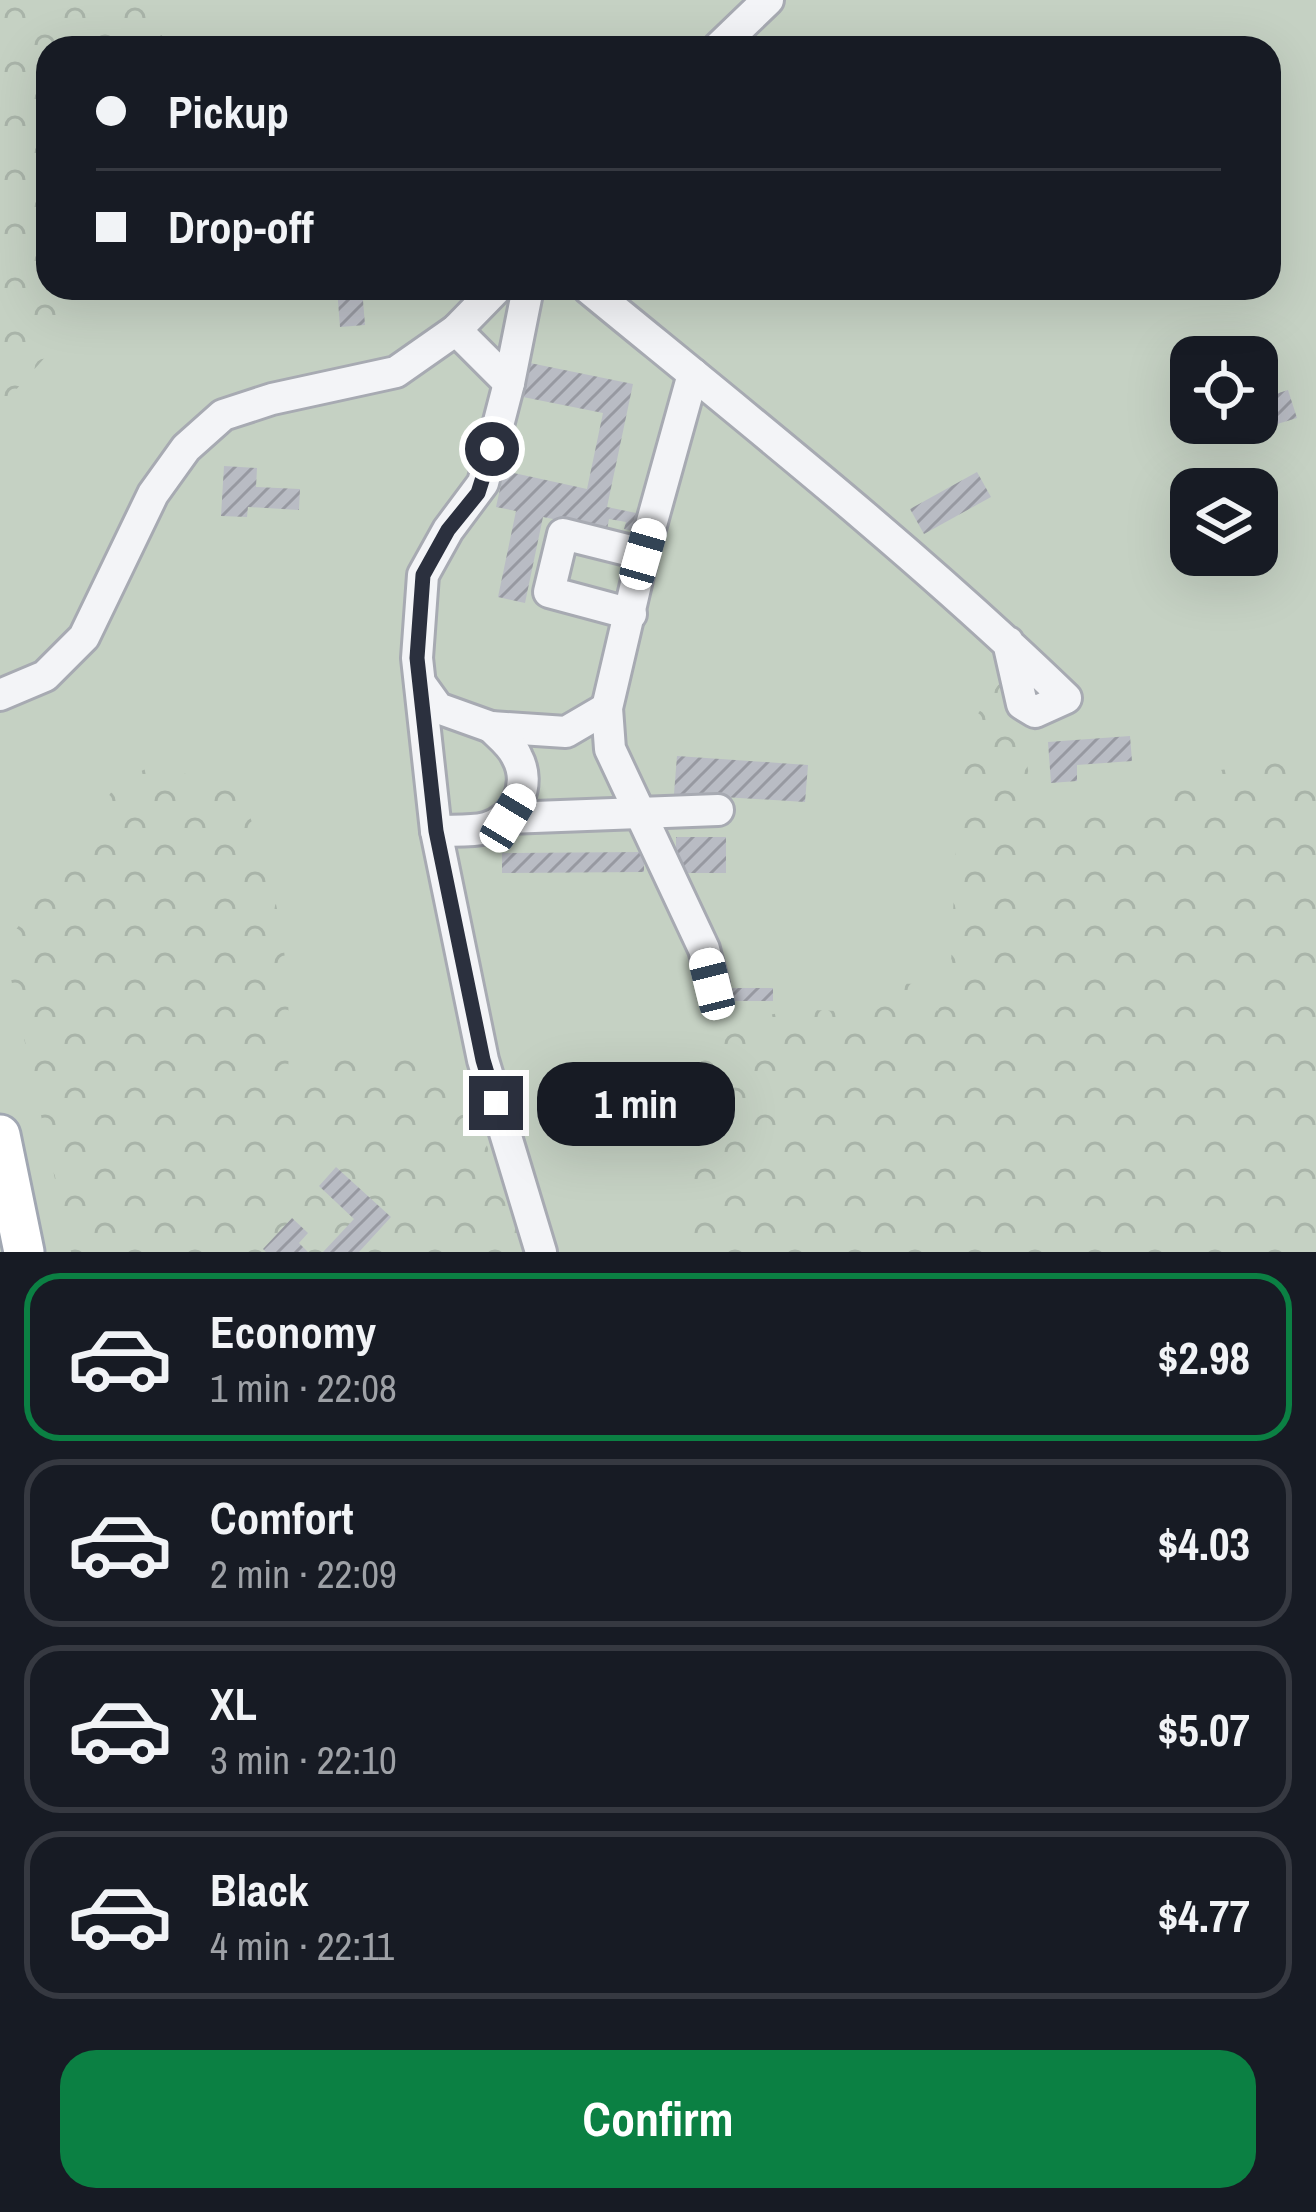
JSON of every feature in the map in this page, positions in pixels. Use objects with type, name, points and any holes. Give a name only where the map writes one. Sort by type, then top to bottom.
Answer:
[{"type":"main road","points":[[0,1136],[23,1252]]},
{"type":"lane","points":[[730,36],[768,0]]},
{"type":"lane","points":[[0,695],[46,676],[84,637],[153,494],[186,448],[223,415],[272,399],[396,372],[456,330],[485,300]]},
{"type":"lane","points":[[526,300],[483,483],[448,530],[423,575],[417,635],[436,831],[483,1060],[535,1246]]},
{"type":"lane","points":[[603,300],[1008,642]]},
{"type":"lane","points":[[456,330],[509,383]]},
{"type":"lane","points":[[693,374],[607,708],[610,749],[704,949],[712,984]]},
{"type":"lane","points":[[631,614],[549,592],[563,534],[643,554]]},
{"type":"lane","points":[[420,683],[438,708],[491,727],[566,732]]},
{"type":"lane","points":[[436,831],[484,829],[514,807],[566,732],[607,708]]},
{"type":"lane","points":[[491,727],[515,752],[523,771],[514,807]]},
{"type":"lane","points":[[514,807],[640,814],[718,810]]},
{"type":"green space","points":[[0,0],[1316,0],[1316,1252],[0,1252]]},
{"type":"green space","points":[[0,0],[165,0],[162,36],[36,36],[36,300],[96,300],[14,392],[0,417]]},
{"type":"green space","points":[[1001,681],[1009,722],[1026,759],[1037,816],[1133,818],[1213,771],[1316,757],[1316,1252],[689,1252],[701,1060],[713,1045],[743,1023],[779,1013],[836,1011],[863,992],[892,984],[915,984],[938,1011],[951,965],[960,739]]},
{"type":"green space","points":[[150,767],[221,785],[242,801],[250,816],[282,933],[288,988],[288,1076],[342,1051],[382,1045],[416,1058],[454,1096],[484,1137],[524,1252],[71,1252],[4,947],[119,781]]},
{"type":"building","points":[[338,300],[363,300],[365,325],[340,327]]},
{"type":"building","points":[[530,363],[633,384],[607,507],[641,514],[637,532],[624,529],[626,522],[609,519],[607,530],[543,517],[525,603],[498,597],[516,511],[496,507],[504,471],[587,489],[603,413],[523,397]]},
{"type":"building","points":[[1288,390],[1297,418],[1278,424],[1278,393]]},
{"type":"building","points":[[224,466],[257,468],[256,487],[300,489],[299,510],[248,507],[247,517],[221,516]]},
{"type":"building","points":[[977,472],[991,497],[924,534],[910,509]]},
{"type":"building","points":[[1130,736],[1132,761],[1077,765],[1077,781],[1051,783],[1048,742]]},
{"type":"building","points":[[677,756],[808,765],[805,802],[674,794]]},
{"type":"building","points":[[676,837],[726,837],[726,873],[676,873]]},
{"type":"building","points":[[644,852],[644,872],[502,873],[502,853]]},
{"type":"building","points":[[732,988],[773,988],[773,1001],[732,1001]]},
{"type":"building","points":[[336,1167],[391,1217],[359,1252],[323,1252],[354,1219],[319,1186]]},
{"type":"building","points":[[292,1218],[308,1233],[299,1243],[308,1252],[266,1252],[263,1249]]},
{"type":"route","points":[[492,449],[478,493],[448,530],[423,575],[417,658],[436,831],[496,1103]]}]
